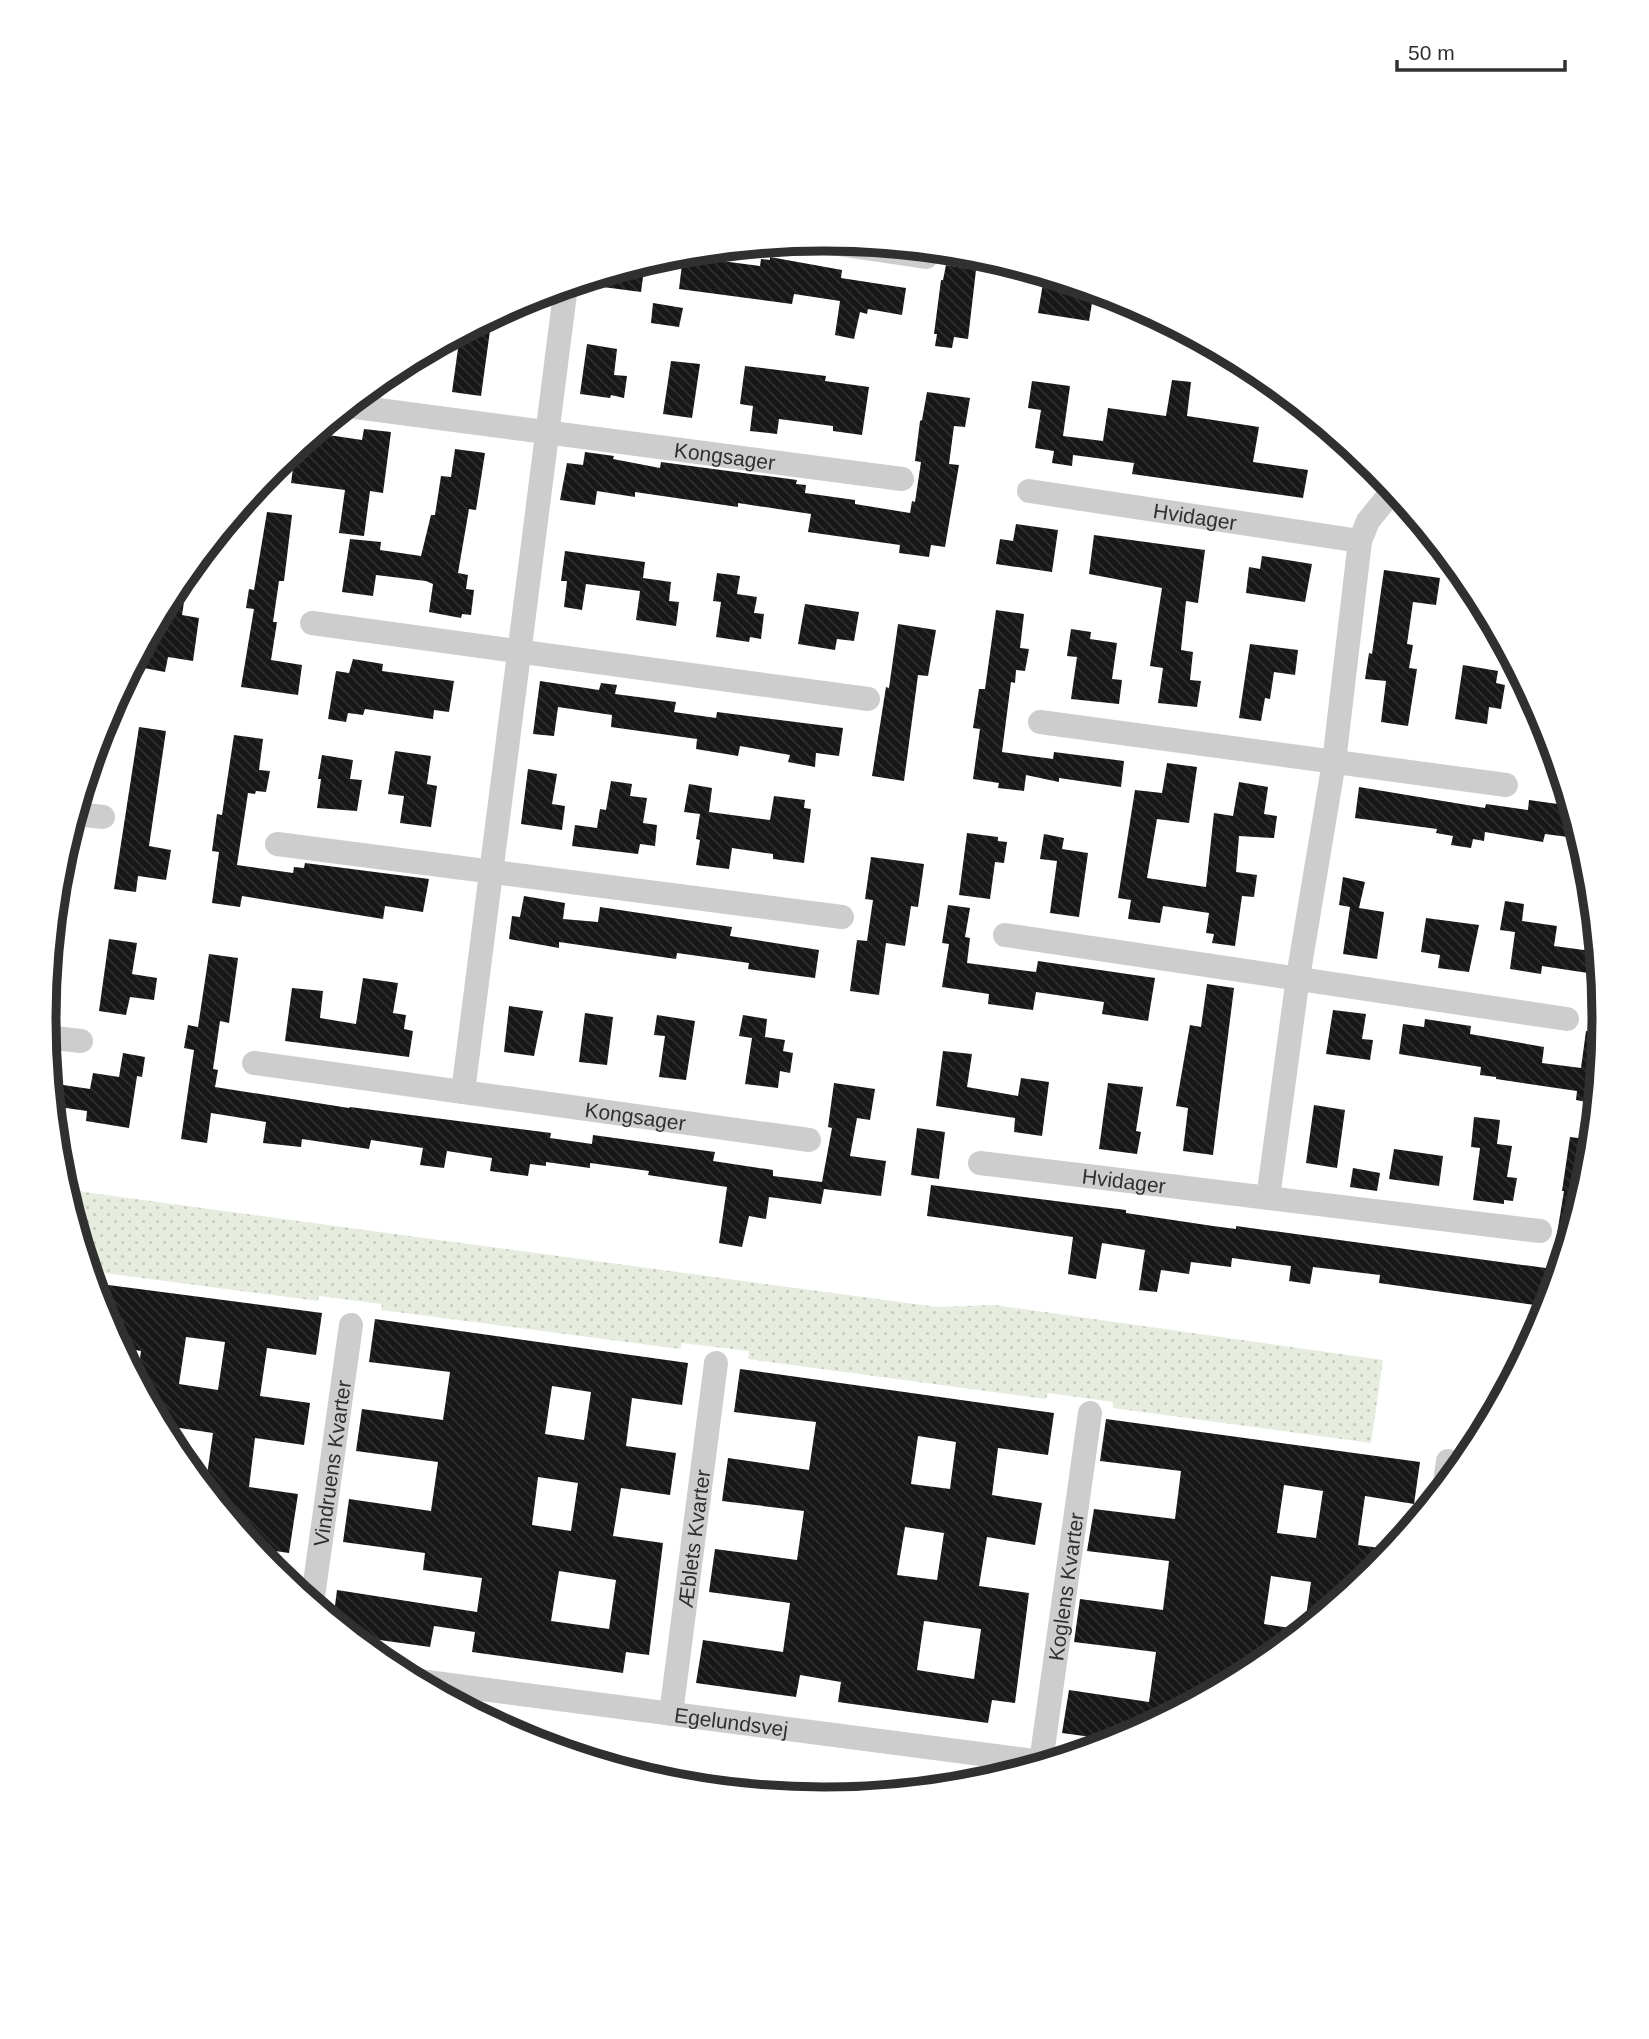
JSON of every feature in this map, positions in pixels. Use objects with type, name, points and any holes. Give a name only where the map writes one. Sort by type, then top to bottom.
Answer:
[{"type":"street","points":[[463,1092],[565,296]]},
{"type":"street","name":"Kongsager","points":[[360,408],[902,479]]},
{"type":"street","name":"Hvidager","points":[[1029,491],[1360,541]]},
{"type":"street","points":[[1268,1198],[1298,977],[1334,762],[1360,541],[1368,521],[1387,497]]},
{"type":"street","points":[[312,623],[867,699]]},
{"type":"street","points":[[1040,722],[1506,785]]},
{"type":"street","points":[[84,815],[103,817]]},
{"type":"street","points":[[277,844],[842,917]]},
{"type":"street","points":[[1005,935],[1567,1019]]},
{"type":"street","points":[[57,1038],[81,1041]]},
{"type":"street","name":"Kongsager","points":[[254,1063],[808,1140]]},
{"type":"street","name":"Hvidager","points":[[980,1163],[1541,1231]]},
{"type":"street","name":"Vindruens Kvarter","points":[[314,1593],[351,1325]]},
{"type":"street","name":"Æblets Kvarter","points":[[671,1714],[716,1363]]},
{"type":"street","name":"Koglens Kvarter","points":[[1047,1755],[1090,1413]]},
{"type":"street","points":[[1447,1469],[1448,1461]]},
{"type":"street","name":"Egelundsvej","points":[[459,1695],[671,1714],[1029,1760]]},
{"type":"shaded area","points":[[75,1189],[937,1307],[994,1305],[1383,1360],[1371,1443],[1113,1408],[1113,1402],[1048,1393],[1046,1399],[748,1359],[749,1351],[682,1343],[680,1349],[381,1310],[382,1304],[319,1296],[318,1301],[99,1272]]},
{"type":"building","points":[[770,257],[842,270],[841,278],[906,288],[902,315],[868,309],[867,314],[860,312],[854,339],[835,335],[840,301],[794,294],[792,304],[679,289],[682,265],[713,260],[760,266],[761,259],[770,260]]},
{"type":"building","points":[[946,265],[976,270],[968,339],[954,337],[952,348],[935,346],[937,334],[934,334],[941,280]]},
{"type":"building","points":[[644,273],[641,292],[596,286]]},
{"type":"building","points":[[1043,283],[1093,299],[1089,321],[1038,313]]},
{"type":"building","points":[[653,303],[683,308],[679,327],[651,323]]},
{"type":"building","points":[[490,327],[481,396],[452,392],[459,344]]},
{"type":"building","points":[[587,344],[617,349],[614,375],[627,376],[624,398],[580,394]]},
{"type":"building","points":[[671,361],[700,364],[692,418],[663,414]]},
{"type":"building","points":[[745,366],[826,376],[825,381],[869,387],[862,435],[833,431],[833,426],[779,419],[777,434],[750,431],[753,406],[740,404]]},
{"type":"building","points":[[1172,380],[1191,382],[1187,416],[1259,427],[1253,462],[1308,470],[1303,498],[1132,474],[1134,463],[1073,455],[1072,466],[1052,463],[1054,451],[1035,448],[1041,410],[1028,408],[1032,381],[1070,386],[1063,436],[1103,441],[1108,408],[1166,416]]},
{"type":"building","points":[[927,392],[970,398],[965,427],[954,426],[949,464],[959,465],[945,547],[931,545],[929,557],[899,553],[900,545],[808,532],[811,514],[738,503],[738,507],[635,492],[635,497],[597,491],[595,505],[560,500],[567,463],[583,465],[585,452],[614,456],[613,459],[660,468],[661,462],[797,480],[796,484],[806,485],[805,493],[855,500],[855,504],[910,513],[912,501],[915,502],[921,462],[915,461]]},
{"type":"building","points":[[364,429],[391,432],[383,493],[370,491],[364,536],[339,533],[345,490],[291,483],[294,464],[327,435],[362,440]]},
{"type":"building","points":[[455,449],[485,453],[476,510],[469,509],[458,573],[468,575],[466,589],[474,590],[471,615],[462,614],[461,618],[429,612],[433,584],[426,581],[376,575],[373,596],[342,592],[350,539],[381,542],[380,550],[421,556],[431,515],[435,515],[441,476],[451,477]]},
{"type":"building","points":[[267,512],[292,515],[284,581],[279,581],[273,622],[277,622],[271,660],[302,665],[298,695],[241,687],[254,609],[246,608],[249,589],[254,590]]},
{"type":"building","points":[[1016,524],[1058,530],[1052,572],[996,564],[1000,539],[1013,541]]},
{"type":"building","points":[[1094,535],[1205,550],[1198,603],[1186,601],[1181,650],[1193,652],[1190,680],[1201,681],[1197,707],[1158,703],[1163,668],[1150,666],[1162,588],[1089,574]]},
{"type":"building","points":[[565,551],[645,562],[643,578],[671,582],[669,601],[679,602],[676,626],[636,620],[640,591],[586,584],[582,610],[564,607],[567,581],[561,581]]},
{"type":"building","points":[[1262,556],[1312,564],[1305,602],[1246,593],[1249,567],[1260,569]]},
{"type":"building","points":[[1384,570],[1440,578],[1436,605],[1413,602],[1407,644],[1413,645],[1409,668],[1417,669],[1408,726],[1381,722],[1386,681],[1365,679],[1369,653],[1372,654]]},
{"type":"building","points":[[717,573],[740,576],[737,594],[757,597],[754,613],[764,614],[761,639],[750,637],[749,642],[716,637],[721,602],[713,601]]},
{"type":"building","points":[[185,594],[182,615],[199,618],[193,661],[168,657],[165,672],[144,668],[159,635]]},
{"type":"building","points":[[805,604],[859,612],[854,641],[837,639],[835,650],[798,644]]},
{"type":"building","points":[[996,610],[1024,614],[1020,648],[1029,649],[1025,671],[1016,670],[1015,683],[1011,682],[1002,752],[1053,759],[1054,752],[1124,761],[1121,787],[1059,778],[1059,782],[1026,775],[1024,791],[998,788],[999,783],[973,779],[980,729],[973,728],[979,689],[985,689]]},
{"type":"building","points":[[898,624],[936,630],[928,676],[918,675],[904,781],[872,776]]},
{"type":"building","points":[[1071,629],[1091,632],[1090,639],[1117,643],[1112,679],[1122,680],[1119,704],[1071,699],[1077,657],[1067,656]]},
{"type":"building","points":[[1250,644],[1298,650],[1295,675],[1274,672],[1270,699],[1265,698],[1261,721],[1239,718]]},
{"type":"building","points":[[353,659],[383,664],[382,671],[454,681],[449,712],[434,710],[433,719],[365,709],[363,715],[348,713],[346,722],[328,719],[336,671],[349,673]]},
{"type":"building","points":[[1463,665],[1498,671],[1496,683],[1505,685],[1501,709],[1489,707],[1487,724],[1455,719]]},
{"type":"building","points":[[540,681],[599,690],[601,683],[617,685],[615,694],[676,702],[674,712],[716,718],[717,712],[843,728],[839,756],[816,753],[815,767],[788,762],[790,755],[740,746],[738,756],[696,749],[697,739],[611,727],[612,715],[558,707],[554,736],[533,734]]},
{"type":"building","points":[[139,727],[166,731],[149,846],[171,850],[166,880],[138,876],[136,892],[114,889]]},
{"type":"building","points":[[234,735],[263,739],[259,770],[270,771],[266,792],[248,793],[237,865],[293,873],[294,867],[304,868],[305,863],[429,879],[423,912],[385,906],[383,919],[242,896],[240,907],[212,903],[219,852],[212,851],[217,814],[222,815]]},
{"type":"building","points":[[395,751],[431,756],[427,784],[437,786],[431,827],[400,823],[404,796],[388,794]]},
{"type":"building","points":[[322,755],[353,760],[350,779],[362,780],[357,811],[317,808]]},
{"type":"building","points":[[1167,763],[1197,767],[1189,823],[1157,819],[1147,878],[1206,887],[1214,813],[1233,816],[1239,782],[1268,787],[1264,814],[1277,816],[1274,838],[1239,836],[1236,872],[1257,875],[1254,897],[1242,896],[1235,946],[1212,943],[1214,934],[1206,933],[1209,913],[1163,906],[1160,923],[1128,919],[1131,900],[1118,898],[1135,790],[1162,793]]},
{"type":"building","points":[[528,769],[557,774],[552,804],[565,806],[562,830],[521,824]]},
{"type":"building","points":[[611,781],[632,784],[630,796],[647,798],[643,823],[657,825],[655,846],[640,844],[638,854],[572,846],[575,825],[597,828],[600,809],[606,810]]},
{"type":"building","points":[[689,784],[712,788],[709,812],[770,820],[774,796],[805,800],[804,808],[811,809],[804,863],[773,859],[773,854],[732,848],[729,869],[696,865],[700,814],[684,812]]},
{"type":"building","points":[[1359,787],[1485,808],[1486,804],[1528,810],[1529,800],[1562,805],[1569,830],[1568,837],[1545,834],[1543,842],[1485,832],[1484,841],[1473,839],[1471,848],[1451,845],[1453,836],[1436,833],[1437,829],[1355,818]]},
{"type":"building","points":[[967,833],[998,837],[998,841],[1007,842],[1004,863],[995,862],[990,899],[959,895]]},
{"type":"building","points":[[1044,834],[1064,838],[1062,849],[1088,853],[1079,917],[1050,913],[1057,861],[1040,859]]},
{"type":"building","points":[[871,857],[924,864],[918,907],[911,906],[905,946],[886,943],[879,995],[850,991],[857,940],[867,941],[873,900],[865,899]]},
{"type":"building","points":[[1343,877],[1365,882],[1359,908],[1384,912],[1377,959],[1343,954],[1350,907],[1339,905]]},
{"type":"building","points":[[524,896],[565,903],[563,919],[598,922],[600,907],[732,927],[730,936],[819,950],[815,978],[748,969],[749,963],[677,953],[676,959],[559,942],[559,948],[509,939],[512,916],[520,917]]},
{"type":"building","points":[[1505,901],[1524,904],[1522,921],[1557,926],[1554,946],[1589,951],[1591,974],[1542,966],[1541,974],[1510,969],[1515,932],[1500,930]]},
{"type":"building","points":[[948,905],[970,908],[965,937],[970,938],[967,963],[1036,972],[1038,961],[1155,978],[1148,1021],[1102,1014],[1104,1002],[1036,992],[1033,1010],[988,1004],[989,994],[942,987],[949,944],[942,943]]},
{"type":"building","points":[[1426,918],[1479,925],[1469,972],[1438,968],[1440,955],[1421,952]]},
{"type":"building","points":[[109,939],[137,943],[132,974],[157,978],[154,1000],[130,997],[126,1015],[99,1011]]},
{"type":"building","points":[[209,954],[238,958],[229,1023],[220,1021],[213,1069],[218,1070],[215,1087],[349,1108],[551,1133],[550,1138],[592,1144],[593,1135],[715,1152],[713,1161],[773,1170],[773,1176],[822,1182],[832,1128],[828,1127],[834,1083],[875,1089],[870,1120],[857,1118],[850,1156],[886,1161],[881,1196],[824,1189],[821,1204],[769,1197],[766,1219],[749,1216],[742,1247],[719,1243],[727,1187],[648,1175],[649,1171],[590,1163],[590,1168],[546,1162],[546,1166],[530,1164],[528,1176],[490,1171],[492,1158],[447,1151],[444,1168],[420,1165],[423,1148],[371,1140],[369,1149],[302,1139],[301,1147],[263,1143],[266,1122],[211,1113],[207,1143],[181,1139],[194,1050],[184,1048],[188,1025],[198,1027]]},
{"type":"building","points":[[363,978],[398,983],[393,1013],[406,1015],[404,1029],[413,1031],[409,1057],[285,1041],[292,988],[323,991],[320,1018],[356,1024]]},
{"type":"building","points":[[1207,984],[1234,988],[1213,1155],[1183,1151],[1188,1108],[1176,1106],[1190,1025],[1201,1027]]},
{"type":"building","points":[[509,1006],[543,1011],[534,1056],[504,1052]]},
{"type":"building","points":[[1333,1010],[1366,1014],[1362,1039],[1373,1040],[1370,1060],[1326,1054]]},
{"type":"building","points":[[585,1013],[613,1017],[607,1065],[579,1062]]},
{"type":"building","points":[[657,1015],[695,1021],[686,1080],[659,1077],[665,1036],[654,1035]]},
{"type":"building","points":[[743,1015],[767,1019],[765,1037],[785,1040],[783,1051],[793,1053],[790,1073],[780,1071],[778,1088],[745,1084],[752,1038],[739,1036]]},
{"type":"building","points":[[1425,1019],[1471,1026],[1470,1034],[1544,1047],[1542,1063],[1581,1068],[1586,1031],[1593,1032],[1588,1102],[1576,1100],[1577,1091],[1496,1079],[1480,1075],[1481,1067],[1399,1054],[1403,1024],[1424,1027]]},
{"type":"building","points":[[943,1051],[972,1054],[967,1087],[1018,1096],[1021,1078],[1049,1082],[1042,1136],[1014,1132],[1015,1118],[936,1106]]},
{"type":"building","points":[[123,1053],[145,1057],[142,1077],[137,1076],[129,1128],[86,1121],[87,1111],[62,1107],[59,1084],[90,1089],[93,1073],[119,1077]]},
{"type":"building","points":[[1108,1083],[1143,1087],[1136,1131],[1141,1132],[1137,1154],[1099,1149]]},
{"type":"building","points":[[1314,1105],[1345,1110],[1337,1168],[1306,1163]]},
{"type":"building","points":[[1474,1117],[1500,1120],[1497,1144],[1512,1146],[1507,1177],[1517,1178],[1513,1201],[1504,1200],[1504,1204],[1473,1200],[1480,1148],[1471,1147]]},
{"type":"building","points":[[917,1128],[945,1132],[939,1179],[911,1175]]},
{"type":"building","points":[[1570,1137],[1583,1139],[1567,1218],[1556,1253],[1554,1252]]},
{"type":"building","points":[[1394,1149],[1443,1156],[1439,1186],[1389,1179]]},
{"type":"building","points":[[1353,1168],[1380,1173],[1377,1191],[1350,1187]]},
{"type":"building","points":[[931,1185],[1126,1210],[1126,1213],[1213,1226],[1236,1229],[1236,1226],[1551,1269],[1538,1305],[1379,1283],[1380,1275],[1313,1267],[1310,1284],[1289,1281],[1291,1266],[1232,1258],[1231,1267],[1191,1262],[1189,1274],[1161,1270],[1157,1292],[1139,1290],[1145,1250],[1102,1243],[1096,1279],[1068,1274],[1073,1237],[927,1216]]},
{"type":"building","points":[[103,1284],[322,1313],[316,1355],[267,1348],[260,1396],[310,1403],[304,1445],[255,1438],[249,1487],[298,1494],[289,1553],[269,1550],[215,1487],[207,1476],[213,1433],[174,1427],[139,1366],[141,1351],[130,1349]],"holes":[[[186,1337],[225,1342],[218,1390],[179,1384]]]},
{"type":"building","points":[[375,1319],[688,1363],[682,1405],[632,1398],[626,1446],[676,1453],[670,1495],[621,1488],[613,1536],[663,1543],[649,1655],[626,1652],[623,1673],[472,1652],[475,1632],[434,1626],[430,1647],[371,1639],[334,1610],[337,1590],[477,1612],[482,1578],[423,1570],[425,1553],[343,1542],[349,1499],[431,1511],[438,1462],[356,1451],[362,1409],[443,1420],[450,1372],[369,1362]],"holes":[[[552,1386],[591,1392],[584,1440],[545,1434]],[[538,1477],[578,1483],[571,1531],[532,1525]],[[559,1571],[616,1580],[609,1629],[551,1621]]]},
{"type":"building","points":[[740,1369],[1054,1413],[1048,1455],[998,1448],[992,1495],[1042,1503],[1035,1545],[987,1537],[979,1586],[1029,1593],[1015,1703],[992,1700],[988,1723],[838,1702],[841,1682],[800,1675],[796,1697],[696,1683],[703,1640],[783,1652],[790,1603],[709,1592],[715,1549],[797,1560],[804,1511],[722,1501],[728,1458],[809,1470],[816,1422],[734,1412]],"holes":[[[918,1436],[956,1442],[950,1489],[911,1484]],[[905,1527],[944,1533],[937,1580],[897,1575]],[[924,1621],[981,1629],[974,1679],[917,1670]]]},
{"type":"building","points":[[1106,1419],[1420,1462],[1414,1504],[1365,1496],[1358,1545],[1382,1548],[1306,1618],[1311,1582],[1271,1576],[1264,1624],[1292,1629],[1209,1685],[1119,1730],[1097,1738],[1062,1733],[1069,1690],[1149,1702],[1156,1652],[1074,1642],[1080,1599],[1163,1610],[1169,1561],[1087,1551],[1094,1509],[1175,1519],[1181,1471],[1100,1461]],"holes":[[[1284,1485],[1323,1491],[1316,1538],[1277,1533]]]}]
